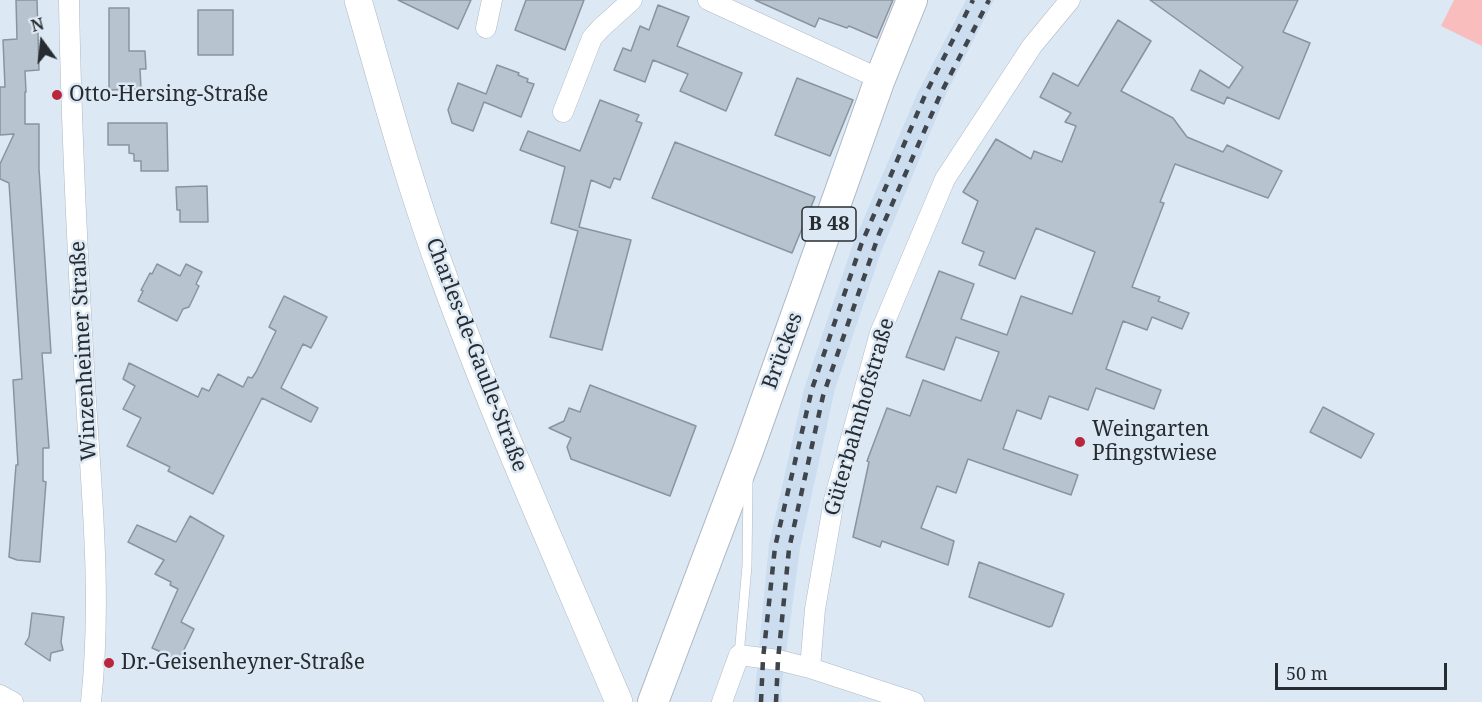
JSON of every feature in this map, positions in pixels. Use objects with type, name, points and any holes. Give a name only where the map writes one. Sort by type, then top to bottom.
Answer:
[{"type":"main road","name":"Brückes","points":[[653,702],[748,448],[880,79],[912,0]]},
{"type":"street","name":"Winzenheimer Straße","points":[[69,0],[83,343],[97,605],[96,660],[91,702]]},
{"type":"street","name":"Charles-de-Gaulle-Straße","points":[[358,0],[419,206],[443,276],[501,425],[619,702]]},
{"type":"street","points":[[486,28],[492,0]]},
{"type":"street","points":[[563,112],[592,38],[632,0]]},
{"type":"street","points":[[708,0],[735,6],[880,79]]},
{"type":"street","name":"Güterbahnhofstraße","points":[[810,668],[815,609],[834,500],[880,333],[945,179],[1032,46],[1070,0]]},
{"type":"street","points":[[722,702],[739,656],[778,660],[810,668],[914,702]]},
{"type":"street","points":[[0,695],[13,702]]},
{"type":"lane","points":[[739,656],[747,566],[748,448]]},
{"type":"shaded area","points":[[966,0],[994,0],[947,92],[881,252],[835,389],[800,548],[781,691],[782,702],[754,702],[769,544],[804,389],[853,244],[917,94]]},
{"type":"shaded area","points":[[1454,0],[1482,0],[1482,46],[1441,26]]},
{"type":"building","points":[[16,0],[37,0],[39,70],[25,71],[25,124],[39,124],[39,169],[51,353],[42,353],[49,448],[43,448],[43,481],[46,482],[40,562],[9,557],[16,465],[18,465],[13,380],[22,379],[9,183],[0,179],[0,164],[14,134],[0,135],[0,87],[5,87],[3,40],[17,39]]},
{"type":"building","points":[[398,0],[471,0],[458,29]]},
{"type":"building","points":[[526,0],[584,0],[565,50],[515,30]]},
{"type":"building","points":[[755,0],[893,0],[877,38],[849,26],[847,28],[819,18],[815,27]]},
{"type":"building","points":[[1150,0],[1298,0],[1283,32],[1310,43],[1279,119],[1227,97],[1224,104],[1191,90],[1200,70],[1229,88],[1243,67]]},
{"type":"building","points":[[658,5],[689,17],[677,46],[742,73],[726,111],[680,91],[688,74],[653,60],[645,82],[614,70],[623,48],[631,51],[640,26],[649,30]]},
{"type":"building","points":[[109,8],[129,8],[129,51],[145,51],[146,69],[140,69],[141,89],[109,90]]},
{"type":"building","points":[[198,10],[233,10],[233,55],[198,55]]},
{"type":"building","points":[[1118,20],[1151,41],[1121,91],[1173,118],[1187,137],[1223,152],[1227,145],[1282,171],[1268,198],[1175,164],[1160,202],[1164,203],[1132,287],[1160,297],[1158,301],[1189,313],[1182,329],[1152,317],[1147,330],[1123,321],[1106,369],[1161,390],[1154,409],[1096,388],[1088,410],[1049,396],[1041,419],[1017,410],[1003,449],[1078,475],[1071,495],[968,459],[956,493],[937,486],[921,528],[954,541],[948,565],[882,541],[880,547],[853,537],[869,462],[867,461],[887,408],[910,416],[923,380],[981,401],[999,352],[956,337],[944,370],[906,357],[939,271],[974,284],[961,319],[1007,335],[1021,296],[1072,314],[1095,252],[1036,228],[1015,279],[979,265],[984,252],[962,243],[978,201],[963,192],[996,139],[1031,159],[1034,151],[1062,162],[1076,126],[1065,122],[1071,113],[1040,97],[1053,73],[1078,86]]},
{"type":"building","points":[[497,65],[519,73],[518,75],[528,79],[527,82],[534,84],[521,117],[484,102],[473,131],[452,123],[448,110],[458,83],[486,94]]},
{"type":"building","points":[[797,78],[853,100],[830,156],[775,135]]},
{"type":"building","points":[[600,100],[639,115],[636,121],[642,123],[620,180],[614,178],[610,188],[591,180],[579,227],[631,240],[602,350],[550,337],[578,231],[551,223],[565,167],[520,150],[528,131],[580,151]]},
{"type":"building","points":[[108,123],[167,123],[168,171],[141,171],[141,161],[134,161],[134,154],[129,153],[129,145],[108,145]]},
{"type":"building","points":[[675,142],[815,197],[792,253],[652,198]]},
{"type":"building","points":[[207,186],[208,222],[180,222],[176,187]]},
{"type":"building","points":[[157,264],[180,276],[186,264],[202,272],[196,284],[199,286],[189,307],[183,309],[177,321],[138,301],[143,291],[141,290]]},
{"type":"building","points":[[284,296],[327,317],[311,348],[303,344],[281,388],[318,408],[311,422],[262,398],[213,494],[168,471],[170,467],[127,446],[141,418],[123,409],[135,386],[123,379],[129,363],[198,397],[202,388],[209,391],[218,374],[243,387],[248,377],[252,378],[256,372],[276,331],[269,327]]},
{"type":"building","points":[[590,385],[696,426],[670,496],[571,459],[567,447],[571,438],[549,428],[564,421],[569,408],[580,412]]},
{"type":"building","points":[[1323,407],[1374,434],[1361,458],[1310,432]]},
{"type":"building","points":[[190,516],[224,536],[181,622],[194,629],[179,660],[152,648],[178,589],[170,585],[171,582],[155,574],[164,560],[128,542],[137,525],[176,542]]},
{"type":"building","points":[[979,562],[1064,594],[1052,626],[1049,627],[969,597]]},
{"type":"building","points":[[32,613],[64,617],[61,642],[63,650],[51,653],[50,661],[25,644],[29,637]]},
{"type":"railway","points":[[761,702],[763,659],[775,547],[812,389],[861,245],[926,93],[973,0]]},
{"type":"railway","points":[[776,702],[789,549],[823,396],[879,234],[941,93],[989,0]]},
{"type":"place","name":"Otto-Hersing-Straße","points":[[57,95]]},
{"type":"place","name":"Weingarten Pfingstwiese","points":[[1080,442]]},
{"type":"place","name":"Dr.-Geisenheyner-Straße","points":[[109,663]]}]
